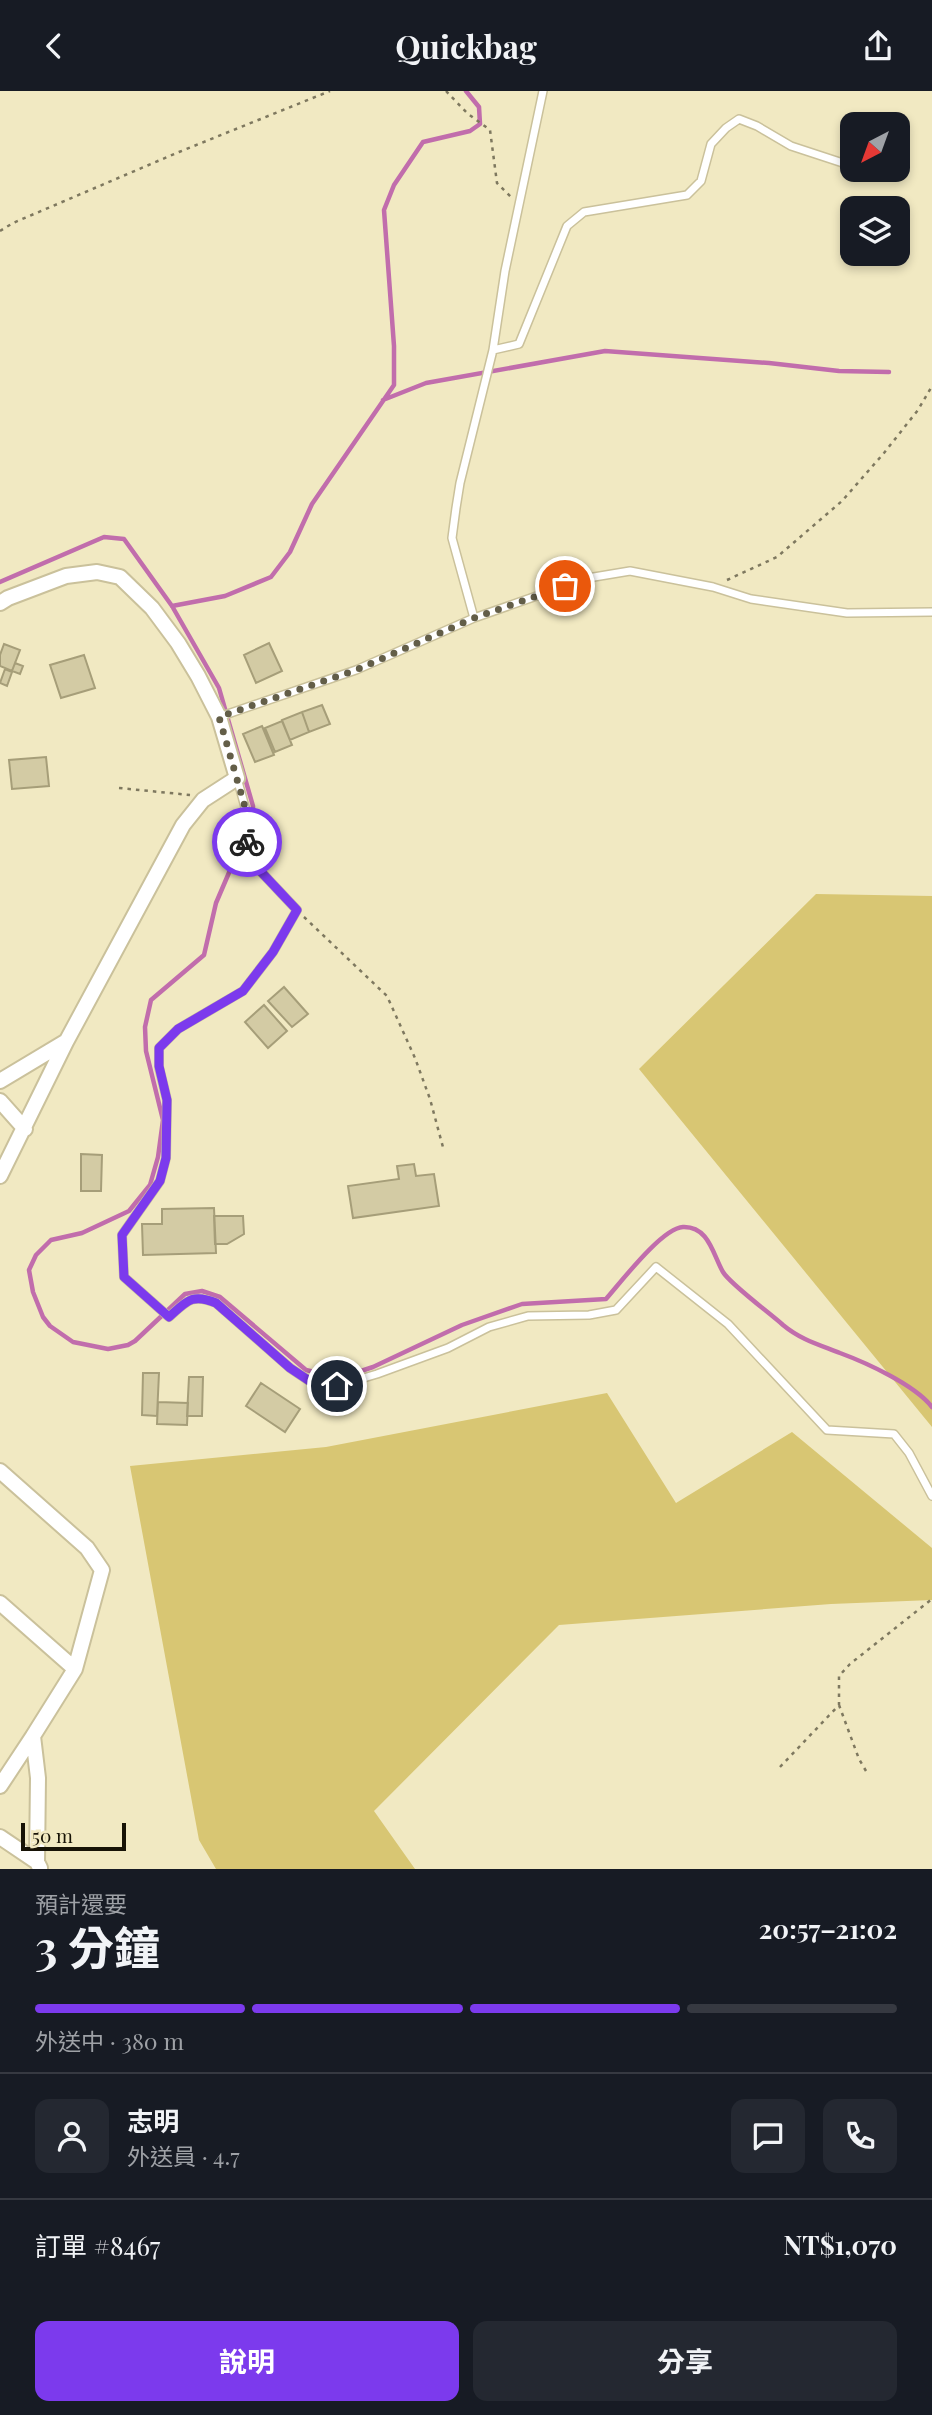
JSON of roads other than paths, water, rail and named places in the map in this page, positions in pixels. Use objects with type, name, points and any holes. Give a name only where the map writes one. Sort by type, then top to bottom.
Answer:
[{"type":"street","points":[[0,603],[66,576],[97,572],[120,577],[152,608],[178,643],[219,717],[237,778],[203,800],[176,837],[66,1042],[0,1176]]},
{"type":"street","points":[[0,1081],[66,1042]]},
{"type":"street","points":[[0,1101],[24,1129]]},
{"type":"street","points":[[0,1471],[87,1548],[102,1570],[75,1669],[0,1786]]},
{"type":"street","points":[[0,1603],[75,1669]]},
{"type":"street","points":[[33,1736],[38,1779],[39,1865]]},
{"type":"street","points":[[0,1837],[39,1865]]},
{"type":"lane","points":[[474,618],[452,538],[460,483],[493,350],[518,204],[543,91]]},
{"type":"lane","points":[[493,350],[519,344],[567,226],[584,212],[687,195],[701,181],[710,144],[726,128],[739,120],[757,126],[791,146],[840,162]]},
{"type":"lane","points":[[219,717],[356,670],[474,618],[588,577],[630,571],[713,587],[751,599],[847,613],[932,612]]},
{"type":"lane","points":[[237,778],[245,807],[248,858],[297,910],[273,952],[243,991],[178,1029],[159,1048],[159,1066],[167,1100],[166,1158],[160,1181],[122,1235],[124,1277],[169,1317],[187,1301],[202,1297],[216,1303],[290,1368],[314,1384],[337,1386],[436,1352],[489,1327],[528,1316],[589,1315],[616,1310],[656,1267],[728,1324],[827,1430],[894,1434],[909,1453],[932,1496]]},
{"type":"waterway","points":[[172,606],[225,596],[271,577],[290,552],[312,504],[394,385],[394,346],[384,210],[394,185],[423,142],[470,131],[480,124],[479,107],[466,91]]},
{"type":"waterway","points":[[383,400],[426,383],[605,351],[839,371],[889,372]]},
{"type":"waterway","points":[[0,582],[104,537],[124,539],[172,606],[219,688],[253,806],[253,836],[234,861],[216,903],[204,955],[151,1000],[145,1027],[146,1051],[163,1120],[158,1157],[150,1185],[129,1211],[82,1233],[51,1240],[36,1255],[29,1270],[33,1292],[43,1317],[50,1326],[73,1342],[108,1349],[128,1345],[185,1294],[202,1291],[220,1297],[306,1370],[340,1378],[373,1367],[462,1325],[522,1304],[606,1299],[653,1246],[664,1236],[683,1227],[699,1231],[709,1243],[727,1277],[790,1330],[811,1342],[890,1375],[932,1407]]}]
